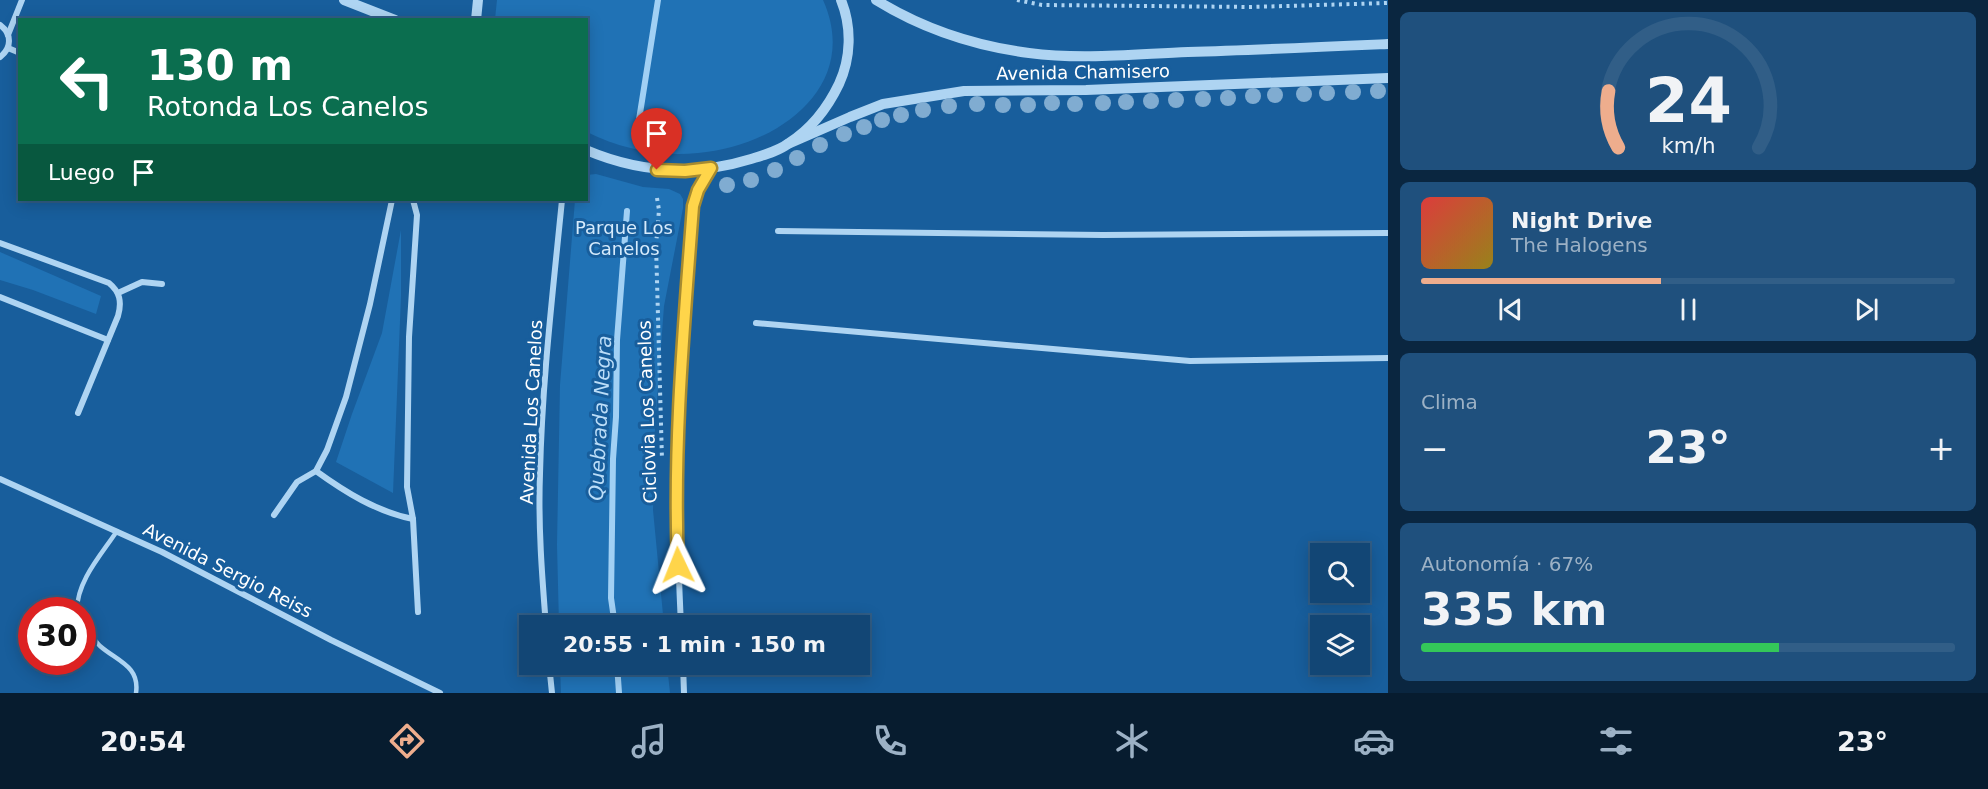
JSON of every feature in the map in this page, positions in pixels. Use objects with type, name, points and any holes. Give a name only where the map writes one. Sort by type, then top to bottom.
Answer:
[{"type":"street","points":[[0,57],[8,48],[8,35],[22,0]]},
{"type":"street","points":[[344,0],[390,18]]},
{"type":"street","points":[[476,18],[478,0]]},
{"type":"street","points":[[789,144],[823,111],[844,72],[848,59],[848,31],[841,0]]},
{"type":"street","name":"Avenida Chamisero","points":[[876,0],[918,23],[949,35],[1002,49],[1030,53],[1096,56],[1388,44]]},
{"type":"street","points":[[0,25],[8,35]]},
{"type":"street","points":[[8,48],[18,52]]},
{"type":"street","name":"Avenida Chamisero","points":[[588,151],[632,166],[685,171],[740,163],[764,155],[884,104],[964,91],[1086,90],[1388,78]]},
{"type":"street","points":[[681,615],[678,438],[681,361],[693,206],[698,190],[711,168]]},
{"type":"street","points":[[274,515],[297,482],[315,471],[327,450],[346,397],[370,304],[392,201]]},
{"type":"street","points":[[413,201],[417,215],[409,337],[407,487],[413,519],[418,612]]},
{"type":"street","name":"Avenida Los Canelos","points":[[545,615],[540,476],[546,358],[562,201]]},
{"type":"street","points":[[778,231],[1103,236],[1388,233]]},
{"type":"street","points":[[0,243],[109,283],[118,293],[121,301],[120,309],[78,413]]},
{"type":"street","points":[[118,293],[142,282],[162,284]]},
{"type":"street","points":[[0,297],[108,340]]},
{"type":"street","points":[[756,323],[1190,361],[1388,358]]},
{"type":"street","points":[[315,471],[338,487],[373,506],[394,515],[413,519]]},
{"type":"street","name":"Avenida Sergio Reiss","points":[[0,479],[162,552],[331,640],[440,693]]},
{"type":"street","points":[[550,675],[552,693]]},
{"type":"street","points":[[683,675],[684,693]]},
{"type":"lane","points":[[77,597],[85,579],[117,531]]},
{"type":"lane","points":[[96,641],[131,669],[138,682],[136,693]]},
{"type":"path","points":[[1017,0],[1042,5],[1251,7],[1388,3]]},
{"type":"path","name":"Ciclovia Los Canelos","points":[[657,198],[659,210],[656,245],[662,463]]},
{"type":"green space","points":[[497,0],[823,0],[832,31],[831,60],[821,85],[804,107],[782,125],[756,139],[727,148],[698,153],[655,153],[613,143],[588,132],[588,18],[495,18]]},
{"type":"green space","name":"Parque Los Canelos","points":[[596,174],[643,187],[669,189],[680,194],[683,199],[664,306],[655,427],[653,510],[663,615],[559,615],[557,545],[560,385],[575,201],[588,201],[588,175]]},
{"type":"green space","points":[[401,230],[401,296],[393,493],[336,462],[382,333]]},
{"type":"green space","points":[[0,252],[101,296],[96,314],[0,280]]},
{"type":"green space","points":[[560,675],[668,675],[670,693],[561,693]]},
{"type":"waterway","name":"Quebrada Negra","points":[[638,126],[658,0]]},
{"type":"waterway","name":"Quebrada Negra","points":[[613,615],[611,598],[613,459],[617,340],[627,211]]},
{"type":"waterway","name":"Quebrada Negra","points":[[618,675],[619,693]]},
{"type":"route","points":[[657,170],[685,171],[711,168],[698,190],[693,206],[681,361],[678,438],[678,565]]}]
